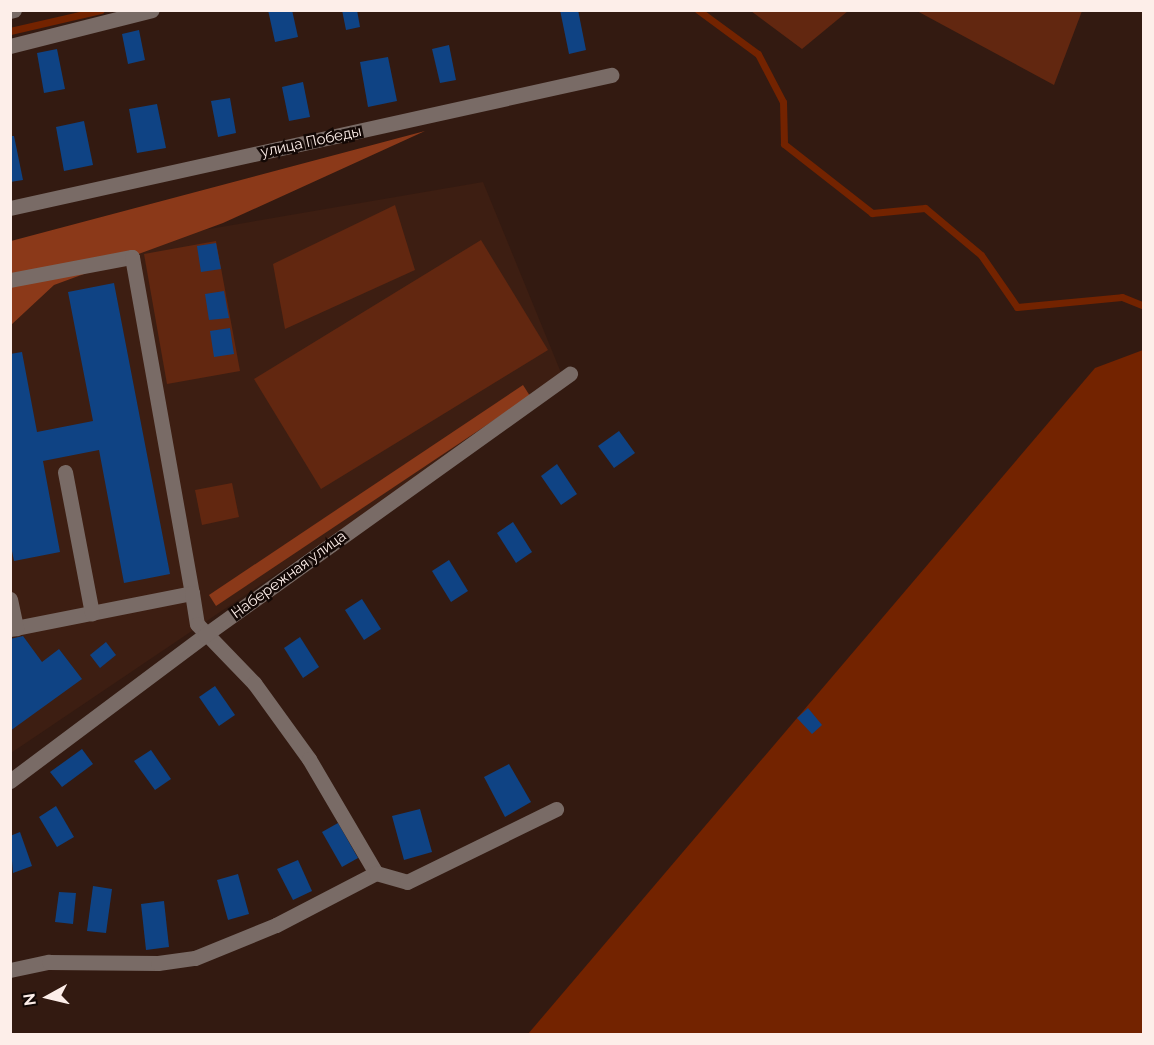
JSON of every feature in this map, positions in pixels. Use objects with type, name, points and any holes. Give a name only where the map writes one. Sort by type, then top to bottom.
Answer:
[{"type":"street","points":[[10,45],[153,10]]},
{"type":"street","name":"улица Победы","points":[[10,207],[611,75]]},
{"type":"street","points":[[10,280],[132,256],[169,430],[197,624],[205,635],[254,683],[309,759],[376,873],[407,882],[556,809]]},
{"type":"street","name":"Набережная улица","points":[[10,781],[205,635],[570,374]]},
{"type":"street","points":[[65,471],[92,613]]},
{"type":"street","points":[[10,599],[13,629],[192,593]]},
{"type":"street","points":[[10,970],[49,962],[158,963],[195,958],[276,925],[376,873]]},
{"type":"shaded area","points":[[751,10],[848,11],[802,49]]},
{"type":"shaded area","points":[[917,11],[1082,11],[1054,85]]},
{"type":"shaded area","points":[[425,131],[223,223],[54,285],[11,325],[11,241]]},
{"type":"shaded area","points":[[483,182],[564,380],[11,753],[11,263]]},
{"type":"shaded area","points":[[395,205],[415,270],[285,329],[273,264]]},
{"type":"shaded area","points":[[481,240],[548,350],[321,489],[254,379]]},
{"type":"shaded area","points":[[216,241],[240,371],[167,384],[144,254]]},
{"type":"shaded area","points":[[1143,350],[1143,1034],[528,1034],[1095,368]]},
{"type":"shaded area","points":[[523,385],[530,396],[216,606],[209,595]]},
{"type":"shaded area","points":[[232,483],[239,517],[202,525],[195,490]]},
{"type":"building","points":[[268,10],[292,10],[298,37],[275,42]]},
{"type":"building","points":[[342,10],[357,10],[360,27],[346,30]]},
{"type":"building","points":[[560,10],[578,10],[586,50],[569,54]]},
{"type":"building","points":[[139,30],[145,60],[128,64],[122,34]]},
{"type":"building","points":[[449,45],[456,80],[440,83],[432,49]]},
{"type":"building","points":[[57,49],[65,89],[44,93],[37,53]]},
{"type":"building","points":[[388,57],[397,101],[368,107],[360,62]]},
{"type":"building","points":[[303,82],[310,117],[289,121],[282,87]]},
{"type":"building","points":[[230,98],[236,133],[218,137],[211,101]]},
{"type":"building","points":[[157,104],[166,148],[137,153],[129,109]]},
{"type":"building","points":[[84,121],[93,165],[64,171],[56,127]]},
{"type":"building","points":[[10,136],[14,136],[23,180],[10,182]]},
{"type":"building","points":[[216,243],[221,269],[201,272],[197,246]]},
{"type":"building","points":[[114,283],[170,574],[124,583],[99,450],[43,461],[60,552],[14,561],[10,541],[10,354],[22,352],[37,432],[93,421],[68,292]]},
{"type":"building","points":[[224,291],[229,318],[209,320],[205,294]]},
{"type":"building","points":[[230,328],[234,354],[214,357],[210,331]]},
{"type":"building","points":[[619,431],[635,453],[614,468],[598,446]]},
{"type":"building","points":[[557,464],[577,494],[561,505],[541,476]]},
{"type":"building","points":[[513,522],[532,552],[516,563],[497,533]]},
{"type":"building","points":[[449,560],[468,591],[451,602],[432,571]]},
{"type":"building","points":[[362,599],[381,629],[364,640],[345,610]]},
{"type":"building","points":[[23,636],[42,662],[59,649],[82,679],[10,731],[10,639]]},
{"type":"building","points":[[300,637],[319,667],[303,678],[284,648]]},
{"type":"building","points":[[106,642],[116,655],[100,668],[90,655]]},
{"type":"building","points":[[215,686],[235,715],[219,726],[199,697]]},
{"type":"building","points":[[808,708],[822,725],[812,734],[797,718]]},
{"type":"building","points":[[82,749],[93,764],[62,787],[50,772]]},
{"type":"building","points":[[151,750],[171,779],[155,790],[134,761]]},
{"type":"building","points":[[509,764],[531,802],[505,817],[484,777]]},
{"type":"building","points":[[56,806],[74,837],[57,847],[39,817]]},
{"type":"building","points":[[420,809],[432,852],[404,860],[392,816]]},
{"type":"building","points":[[338,823],[358,858],[342,867],[322,832]]},
{"type":"building","points":[[20,832],[32,866],[13,873],[10,836]]},
{"type":"building","points":[[298,860],[312,891],[293,900],[277,869]]},
{"type":"building","points":[[238,874],[249,914],[228,920],[217,880]]},
{"type":"building","points":[[93,886],[112,889],[106,933],[87,931]]},
{"type":"building","points":[[59,892],[76,893],[73,924],[55,922]]},
{"type":"building","points":[[164,901],[169,947],[146,950],[141,904]]},
{"type":"waterway","points":[[10,31],[101,10]]},
{"type":"waterway","points":[[698,10],[758,54],[783,102],[784,144],[872,213],[925,208],[981,255],[1017,307],[1122,297],[1144,306]]}]
